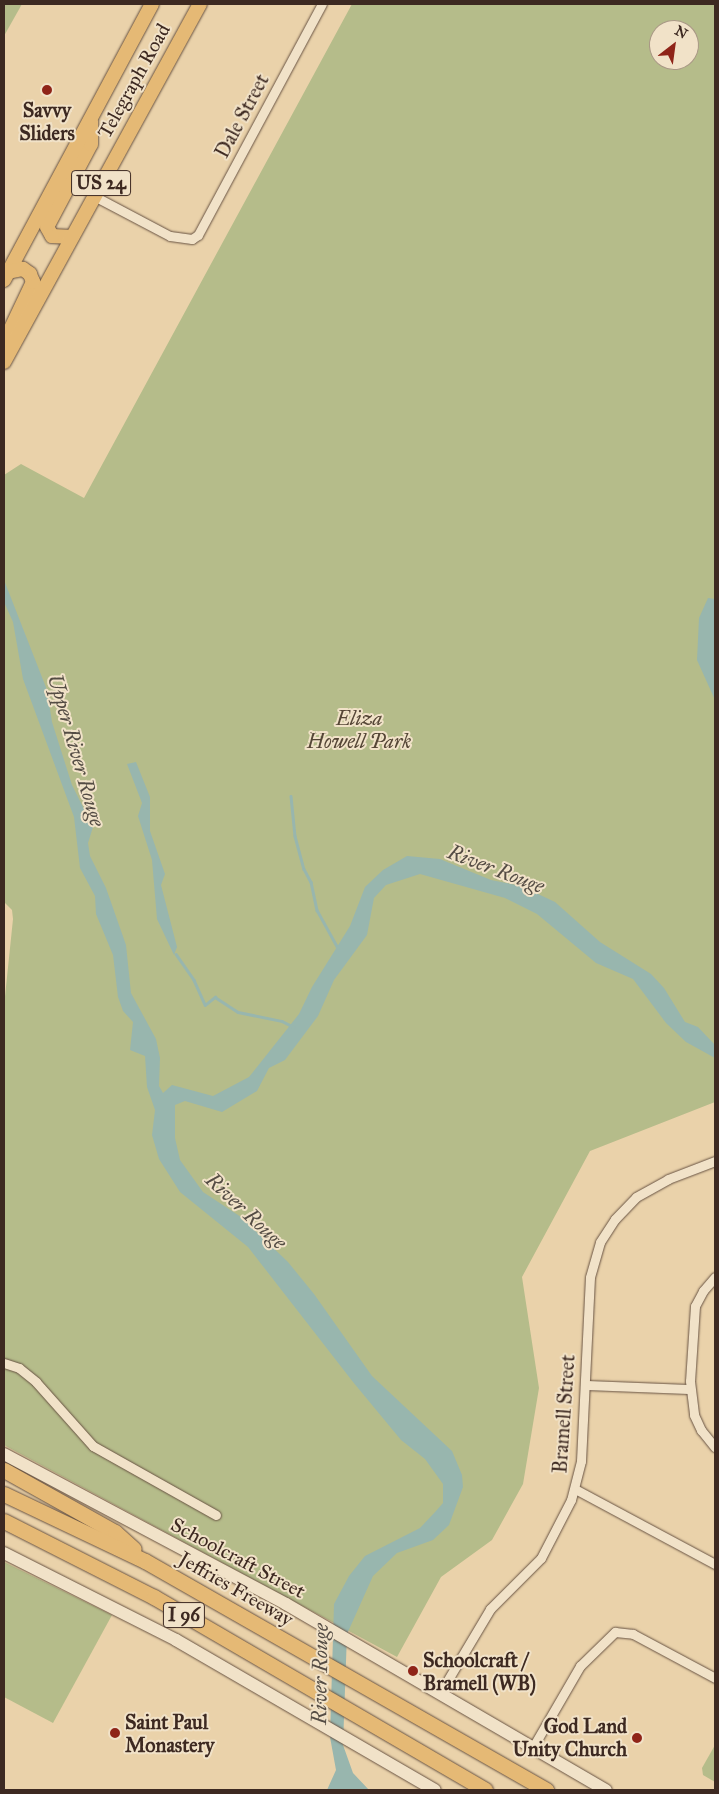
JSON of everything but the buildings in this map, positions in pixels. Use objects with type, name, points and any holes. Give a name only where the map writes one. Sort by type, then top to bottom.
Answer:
[{"type":"highway","points":[[4,1470],[115,1532],[146,1561]]},
{"type":"highway","name":"Jeffries Freeway","points":[[4,1494],[146,1561],[403,1710],[546,1790]]},
{"type":"highway","name":"I 96","points":[[4,1521],[146,1593],[402,1740],[485,1790]]},
{"type":"highway","points":[[4,1528],[50,1543]]},
{"type":"main road","name":"Telegraph Road","points":[[6,276],[152,4]]},
{"type":"main road","points":[[183,35],[189,4]]},
{"type":"main road","name":"Telegraph Road","points":[[4,362],[200,4]]},
{"type":"main road","points":[[72,237],[52,236],[47,227],[91,144],[92,115]]},
{"type":"main road","points":[[4,343],[33,282],[30,274],[22,269],[6,276]]},
{"type":"main road","name":"Schoolcraft Street","points":[[4,1454],[321,1625],[606,1790]]},
{"type":"main road","points":[[4,1553],[153,1627],[436,1790]]},
{"type":"street","name":"Dale Street","points":[[94,196],[153,229],[188,240],[198,234],[322,4]]},
{"type":"street","name":"Bramell Street","points":[[440,1694],[487,1614],[541,1558],[575,1488],[581,1460],[590,1277],[596,1253],[607,1230],[624,1208],[648,1190],[715,1161]]},
{"type":"street","points":[[715,1277],[703,1291],[695,1306],[690,1389],[697,1424],[715,1447]]},
{"type":"street","points":[[4,1363],[19,1368],[36,1382],[93,1446],[216,1515]]},
{"type":"street","points":[[584,1385],[690,1389]]},
{"type":"street","points":[[575,1488],[715,1564]]},
{"type":"street","points":[[533,1747],[580,1666],[608,1636],[627,1631],[715,1678]]},
{"type":"green space","points":[[4,4],[22,4],[4,36]]},
{"type":"green space","name":"Eliza Howell Park","points":[[352,4],[715,4],[715,1102],[590,1151],[522,1277],[539,1388],[523,1484],[492,1540],[441,1577],[397,1657],[4,1445],[4,1006],[13,919],[12,910],[4,902],[4,475],[21,464],[84,498]]},
{"type":"green space","points":[[4,1562],[112,1615],[53,1723],[4,1697]]},
{"type":"green space","points":[[715,1745],[715,1782],[703,1775],[702,1768]]},
{"type":"water","points":[[4,580],[47,690],[52,722],[72,785],[93,827],[88,843],[90,856],[106,888],[126,945],[131,993],[156,1039],[160,1058],[159,1086],[163,1093],[172,1085],[213,1096],[249,1077],[299,1014],[312,987],[350,926],[365,887],[383,870],[407,856],[440,859],[491,880],[521,886],[555,902],[600,942],[651,974],[664,988],[685,1022],[698,1027],[715,1045],[715,1058],[686,1042],[666,1023],[633,979],[596,963],[537,914],[505,898],[420,874],[386,885],[374,898],[367,935],[334,980],[318,1016],[285,1060],[269,1068],[257,1091],[222,1112],[185,1101],[175,1105],[175,1138],[180,1160],[203,1192],[241,1217],[288,1262],[314,1294],[372,1376],[452,1451],[462,1475],[463,1487],[449,1525],[433,1540],[397,1553],[373,1576],[347,1634],[343,1745],[353,1773],[369,1790],[327,1790],[336,1770],[330,1737],[334,1604],[349,1576],[365,1556],[420,1528],[436,1511],[443,1503],[443,1484],[425,1459],[401,1440],[353,1382],[248,1247],[180,1192],[159,1159],[152,1135],[155,1110],[147,1087],[145,1056],[130,1050],[133,1022],[123,1011],[118,997],[113,955],[96,914],[95,896],[80,868],[74,817],[23,679],[13,622],[4,602]]},
{"type":"water","points":[[708,598],[715,599],[715,700],[697,660],[699,618]]},
{"type":"water","points":[[136,762],[150,797],[150,831],[165,874],[161,885],[177,947],[174,955],[157,919],[152,860],[138,816],[142,803],[127,764]]},
{"type":"waterway","points":[[291,796],[295,836],[304,869],[311,882],[317,910],[338,948]]},
{"type":"waterway","points":[[176,954],[194,980],[205,1005],[215,997],[238,1012],[282,1021],[294,1027]]},
{"type":"place","name":"Savvy Sliders","points":[[47,90]]},
{"type":"place","name":"Schoolcraft / Bramell (WB)","points":[[413,1671]]},
{"type":"place","name":"Saint Paul Monastery","points":[[115,1733]]},
{"type":"place","name":"God Land Unity Church","points":[[637,1738]]},
{"type":"water label","name":"Upper River Rouge","points":[[76,750]]},
{"type":"water label","name":"River Rouge","points":[[496,869]]},
{"type":"water label","name":"River Rouge","points":[[246,1211]]},
{"type":"water label","name":"River Rouge","points":[[320,1674]]}]
